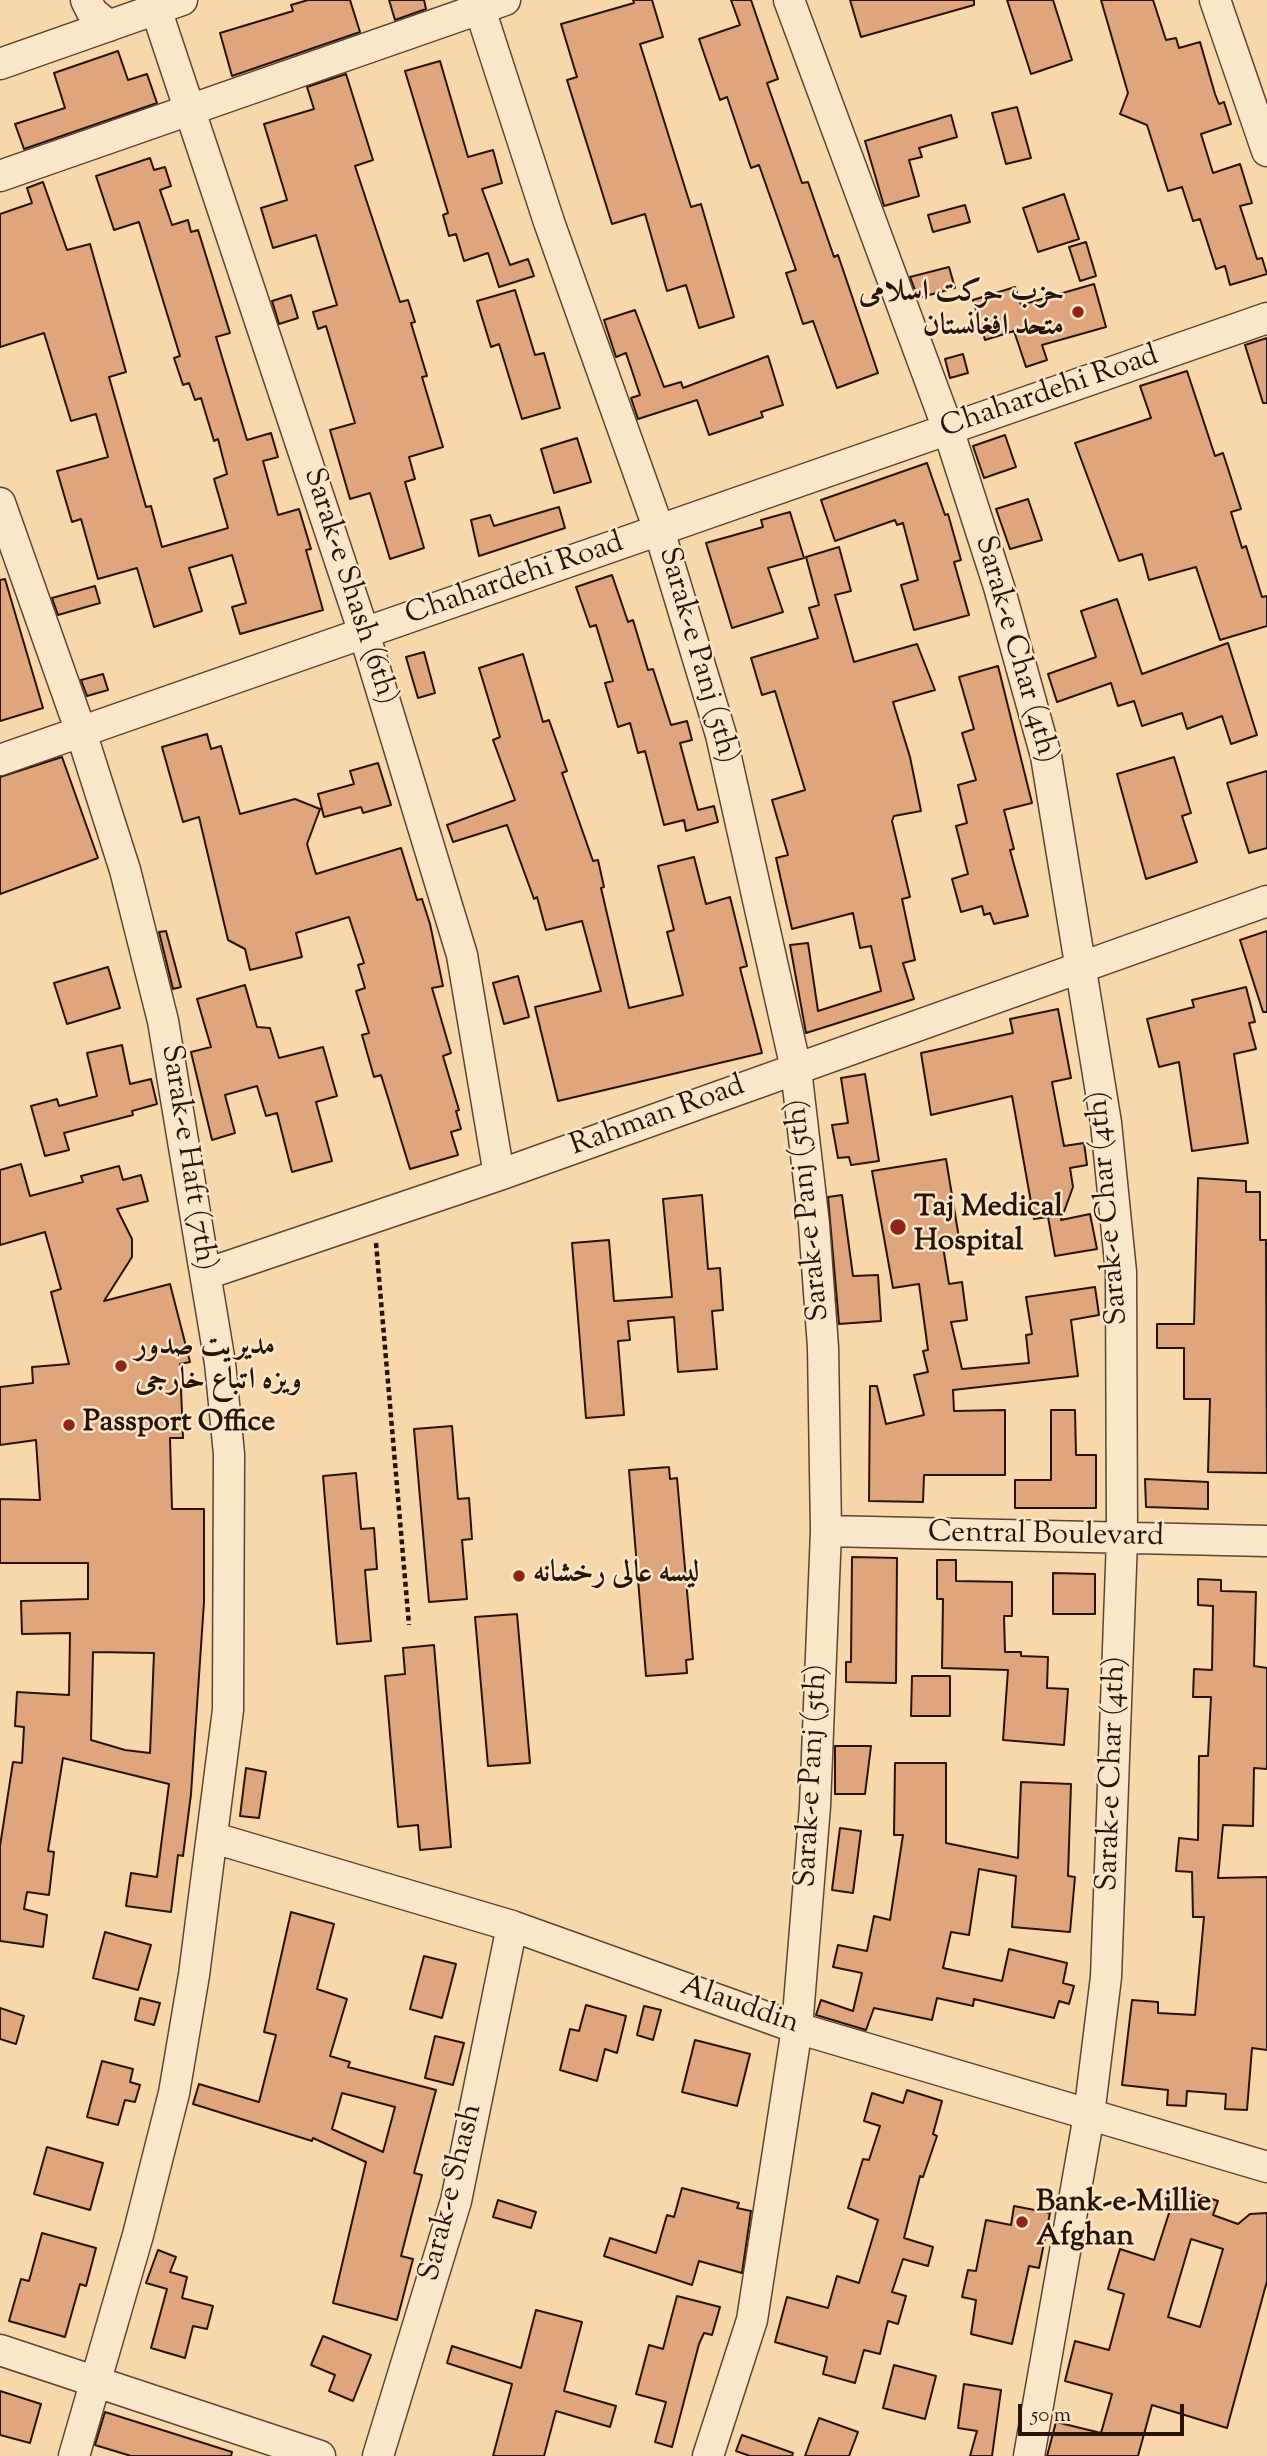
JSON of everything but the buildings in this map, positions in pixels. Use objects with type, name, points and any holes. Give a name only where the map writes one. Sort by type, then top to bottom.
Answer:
[{"type":"street","points":[[86,0],[92,12],[109,26]]},
{"type":"street","name":"Sarak-e Char (4th)","points":[[789,0],[948,429],[999,587],[1046,756],[1106,1123],[1121,1272],[1122,1539],[1106,1977],[1089,2115],[1029,2456]]},
{"type":"street","points":[[1215,0],[1267,151]]},
{"type":"street","points":[[0,176],[487,3]]},
{"type":"street","name":"Sarak-e Panj (5th)","points":[[487,3],[549,222],[659,530],[721,735],[796,1069],[814,1224],[822,1334],[826,1531],[815,1806],[797,2028],[752,2320],[708,2456]]},
{"type":"street","points":[[0,64],[169,5]]},
{"type":"street","name":"Sarak-e Shash (6th)","points":[[169,5],[192,109],[364,633],[462,955],[499,1175]]},
{"type":"street","name":"Chahardehi Road","points":[[0,760],[1267,318]]},
{"type":"street","name":"Sarak-e Haft (7th)","points":[[0,502],[81,732],[125,870],[163,1021],[220,1363],[229,1454],[228,1710],[214,1838],[174,2093],[97,2381],[74,2456]]},
{"type":"street","name":"Rahman Road","points":[[206,1274],[499,1175],[1080,970],[1267,901]]},
{"type":"street","name":"Central Boulevard","points":[[826,1531],[1267,1541]]},
{"type":"street","name":"Alauddin","points":[[214,1838],[512,1926],[797,2028],[1267,2167]]},
{"type":"street","name":"Sarak-e Shash","points":[[378,2456],[456,2201],[512,1926]]},
{"type":"street","points":[[0,2350],[320,2456]]},
{"type":"path","points":[[374,1217],[409,1625]]},
{"type":"place","name":"حزب حرکت اسلامی متحد افغانستان","points":[[1078,312]]},
{"type":"place","name":"Taj Medical Hospital","points":[[898,1227]]},
{"type":"place","name":"مدیریت صدور ویزه اتباع خارجی","points":[[121,1366]]},
{"type":"place","name":"Passport Office","points":[[69,1425]]},
{"type":"place","name":"لیسه عالی رخشانه","points":[[519,1576]]},
{"type":"place","name":"Bank-e-Millie Afghan","points":[[1022,2222]]}]
